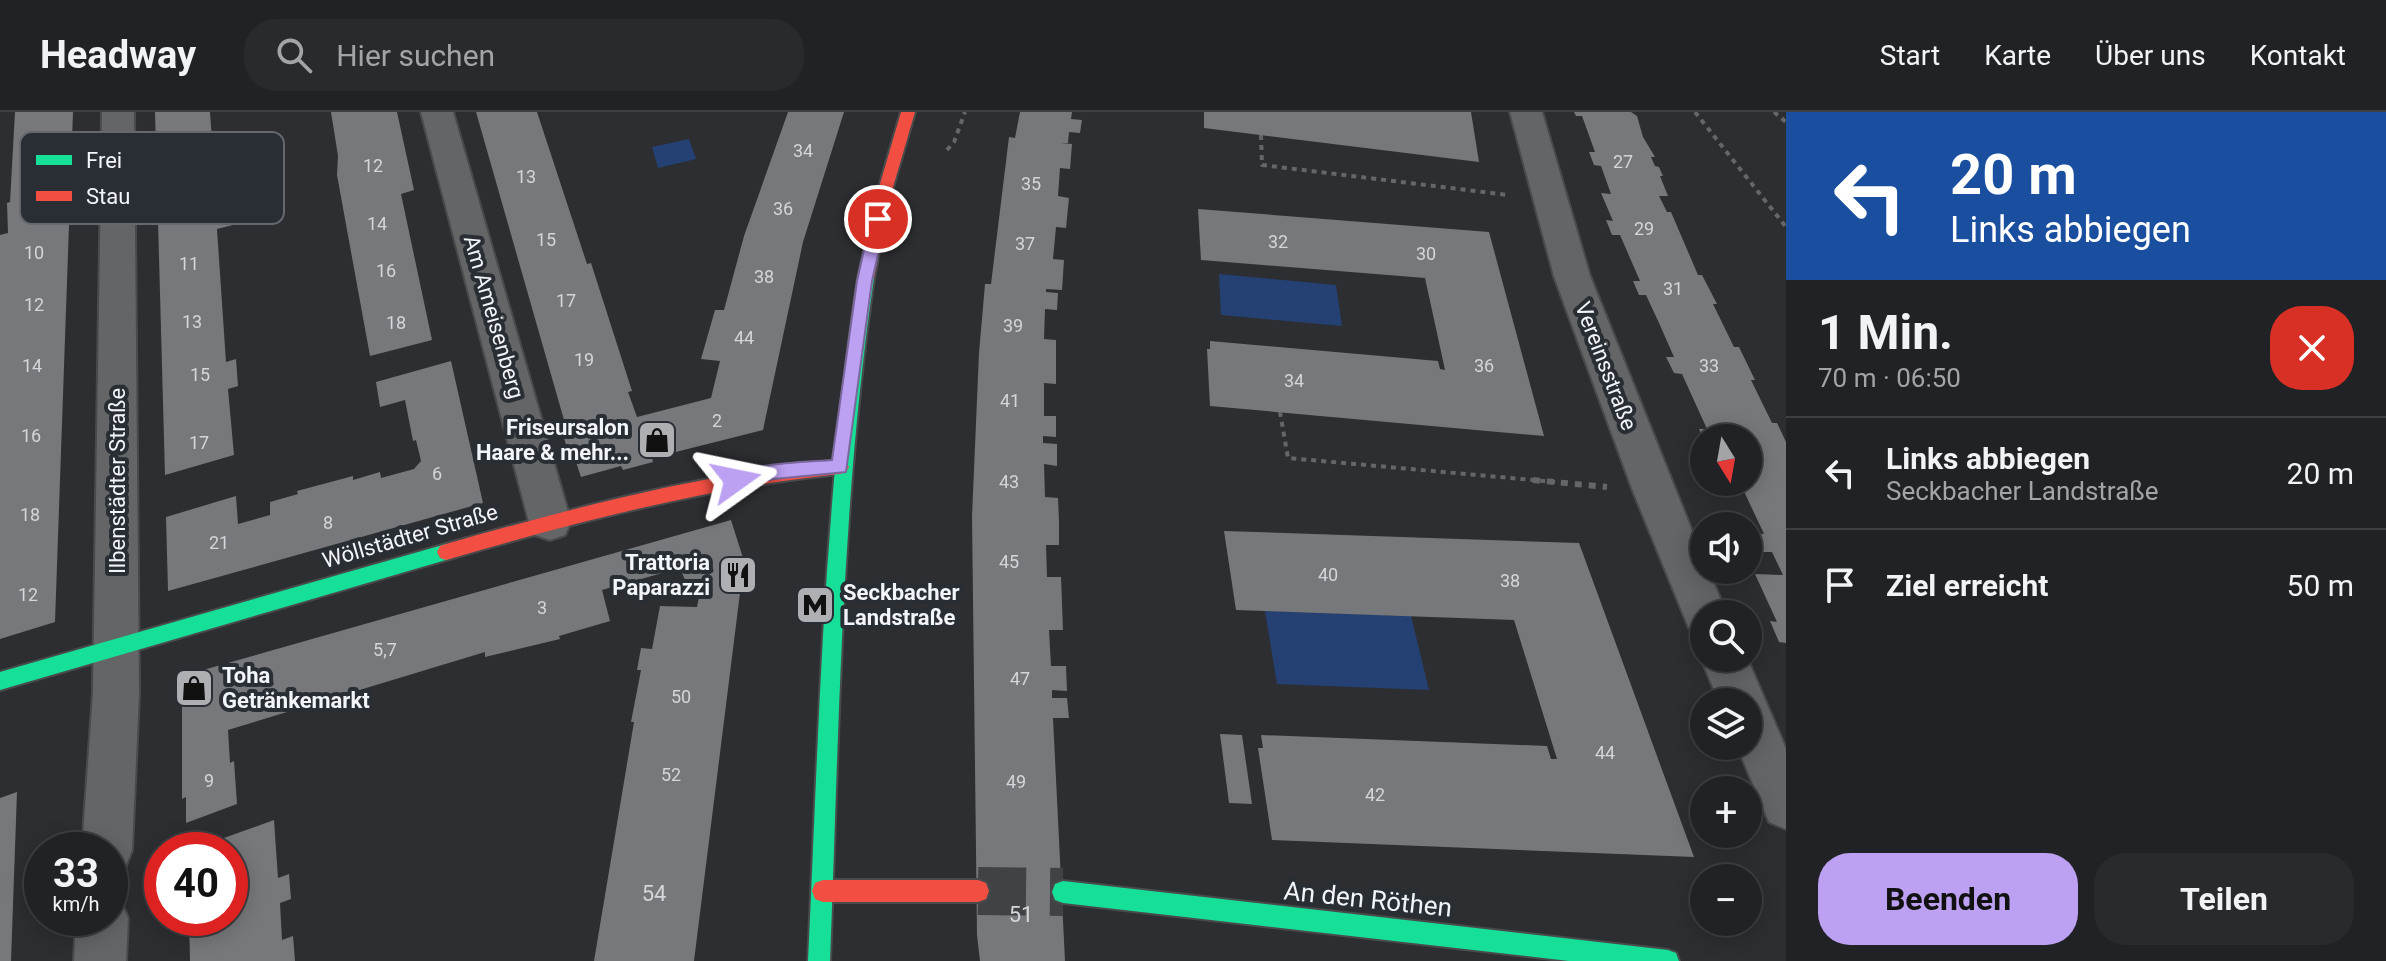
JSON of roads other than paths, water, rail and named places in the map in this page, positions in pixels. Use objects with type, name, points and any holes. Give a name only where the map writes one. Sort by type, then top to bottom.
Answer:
[{"type":"street","name":"Ilbenstädter Straße","points":[[118,112],[118,132]]},
{"type":"street","name":"Am Ameisenberg","points":[[437,112],[550,522]]},
{"type":"street","points":[[819,961],[840,467],[864,281],[892,156],[908,112]]},
{"type":"street","name":"Vereinsstraße","points":[[1526,112],[1572,276],[1653,491],[1699,600]]},
{"type":"street","name":"Ilbenstädter Straße","points":[[108,832],[116,693],[117,224]]},
{"type":"street","name":"Wöllstädter Straße","points":[[0,681],[115,645],[550,522],[774,472],[840,467]]},
{"type":"street","points":[[1762,748],[1786,805]]},
{"type":"street","points":[[823,891],[978,891]]},
{"type":"street","name":"An den Röthen","points":[[1063,892],[1668,961]]},
{"type":"street","points":[[100,961],[101,936]]},
{"type":"tunnel","points":[[978,891],[1063,892]]},
{"type":"place","name":"Friseursalon Haare & mehr...","points":[[657,440]]},
{"type":"place","name":"Trattoria Paparazzi","points":[[738,575]]},
{"type":"place","name":"Seckbacher Landstraße","points":[[815,605]]},
{"type":"place","name":"Toha Getränkemarkt","points":[[194,688]]}]
